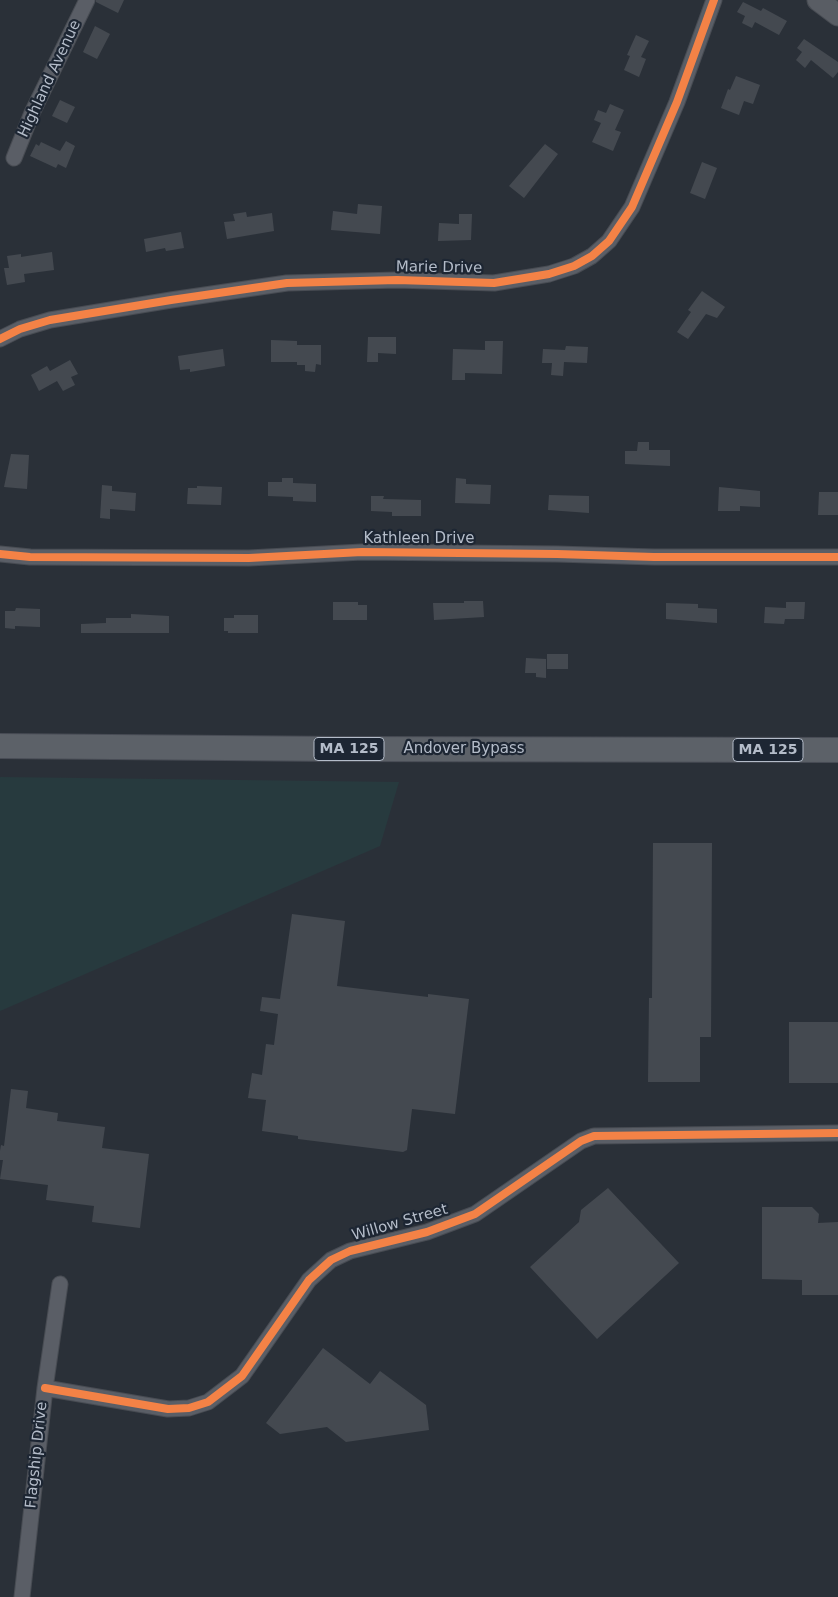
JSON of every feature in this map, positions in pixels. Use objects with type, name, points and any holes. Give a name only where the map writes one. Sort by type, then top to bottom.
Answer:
[{"type":"main road","name":"Andover Bypass","points":[[0,746],[838,750]]},
{"type":"street","name":"Highland Avenue","points":[[14,158],[32,113],[87,0]]},
{"type":"street","name":"Marie Drive","points":[[0,339],[20,329],[50,320],[171,300],[287,284],[397,280],[494,283],[550,274],[574,266],[592,256],[609,241],[632,207],[677,102],[714,0]]},
{"type":"street","points":[[818,0],[838,15]]},
{"type":"street","name":"Kathleen Drive","points":[[0,554],[30,557],[250,558],[362,552],[654,557],[838,557]]},
{"type":"street","name":"Willow Street","points":[[45,1388],[168,1409],[189,1408],[208,1402],[242,1376],[309,1280],[331,1260],[350,1251],[427,1232],[475,1214],[581,1141],[594,1136],[838,1133]]},
{"type":"street","name":"Flagship Drive","points":[[22,1597],[45,1388],[60,1284]]},
{"type":"green space","points":[[0,777],[399,782],[380,846],[0,1011]]},
{"type":"building","points":[[96,0],[124,0],[118,13],[96,2]]},
{"type":"building","points":[[743,2],[761,11],[763,8],[787,21],[779,35],[755,22],[752,28],[742,23],[745,16],[737,12]]},
{"type":"building","points":[[95,26],[110,34],[97,59],[83,52]]},
{"type":"building","points":[[636,35],[649,41],[641,57],[646,59],[639,77],[624,70],[630,56],[627,55]]},
{"type":"building","points":[[804,39],[838,62],[838,72],[833,78],[811,60],[805,68],[796,60],[802,52],[797,48]]},
{"type":"building","points":[[736,76],[760,85],[753,104],[744,101],[739,115],[721,108],[728,89],[730,90]]},
{"type":"building","points":[[60,100],[75,107],[67,123],[52,116]]},
{"type":"building","points":[[610,104],[624,110],[615,130],[621,132],[613,151],[592,142],[601,123],[594,120],[598,110],[606,113]]},
{"type":"building","points":[[66,141],[75,146],[66,168],[58,164],[56,168],[30,156],[36,144],[39,146],[41,142],[60,151]]},
{"type":"building","points":[[545,144],[558,154],[524,198],[509,186]]},
{"type":"building","points":[[702,162],[717,168],[705,199],[690,193]]},
{"type":"building","points":[[358,204],[382,206],[380,234],[331,230],[333,211],[357,214]]},
{"type":"building","points":[[246,212],[247,217],[272,213],[274,231],[227,239],[224,222],[235,221],[233,214]]},
{"type":"building","points":[[459,214],[472,214],[471,240],[438,241],[439,223],[459,224]]},
{"type":"building","points":[[181,232],[184,248],[166,251],[165,248],[146,252],[144,239]]},
{"type":"building","points":[[52,252],[54,270],[24,274],[25,282],[7,285],[4,268],[9,268],[7,256],[21,254],[21,257]]},
{"type":"building","points":[[702,291],[725,307],[717,318],[706,314],[688,339],[677,332],[691,312],[688,310]]},
{"type":"building","points":[[368,337],[396,337],[396,354],[378,353],[378,362],[367,362]]},
{"type":"building","points":[[271,340],[297,341],[297,345],[321,345],[321,365],[316,364],[315,372],[305,371],[305,365],[297,365],[297,362],[271,362]]},
{"type":"building","points":[[485,341],[503,341],[502,374],[465,373],[465,380],[452,380],[453,349],[485,350]]},
{"type":"building","points":[[566,346],[588,347],[587,363],[564,362],[563,376],[551,375],[552,363],[542,363],[543,349],[565,350]]},
{"type":"building","points":[[223,349],[225,366],[190,372],[190,369],[180,370],[178,356]]},
{"type":"building","points":[[70,360],[78,374],[71,377],[75,385],[63,391],[57,381],[39,391],[31,375],[47,366],[50,371]]},
{"type":"building","points":[[638,442],[649,442],[649,450],[670,450],[670,466],[625,464],[625,451],[637,451]]},
{"type":"building","points":[[11,454],[29,455],[27,489],[4,487]]},
{"type":"building","points":[[282,478],[293,478],[293,483],[316,484],[316,502],[293,501],[293,497],[268,496],[268,482],[282,482]]},
{"type":"building","points":[[456,478],[466,479],[466,484],[491,485],[490,504],[455,503]]},
{"type":"building","points":[[102,485],[112,486],[112,491],[136,493],[135,511],[110,509],[110,519],[100,518]]},
{"type":"building","points":[[197,486],[222,487],[221,505],[187,504],[188,488],[197,488]]},
{"type":"building","points":[[719,487],[760,491],[760,507],[740,506],[740,511],[718,511]]},
{"type":"building","points":[[819,492],[838,492],[838,515],[818,515]]},
{"type":"building","points":[[549,495],[589,496],[589,513],[548,510]]},
{"type":"building","points":[[371,496],[384,496],[383,499],[421,500],[421,516],[392,516],[392,512],[371,511]]},
{"type":"building","points":[[464,601],[483,601],[484,617],[434,620],[433,603],[464,603]]},
{"type":"building","points":[[333,602],[358,602],[358,605],[367,605],[367,620],[333,620]]},
{"type":"building","points":[[786,602],[805,602],[804,619],[785,619],[784,624],[764,623],[765,607],[786,608]]},
{"type":"building","points":[[666,603],[698,604],[698,608],[717,609],[717,623],[666,619]]},
{"type":"building","points":[[16,608],[40,609],[40,627],[15,626],[15,629],[5,628],[5,611],[15,611]]},
{"type":"building","points":[[131,614],[169,616],[169,633],[81,633],[81,624],[106,623],[106,618],[131,618]]},
{"type":"building","points":[[234,615],[258,615],[258,633],[228,633],[228,631],[224,631],[224,618],[234,618]]},
{"type":"building","points":[[547,654],[568,654],[568,669],[547,669]]},
{"type":"building","points":[[526,658],[546,659],[546,678],[536,677],[536,673],[525,673]]},
{"type":"building","points":[[653,843],[712,843],[711,1037],[700,1037],[700,1082],[648,1082],[649,998],[652,998]]},
{"type":"building","points":[[292,914],[345,921],[337,986],[428,997],[428,994],[469,999],[455,1114],[412,1109],[407,1150],[403,1152],[298,1139],[298,1136],[262,1131],[266,1100],[248,1098],[252,1073],[262,1075],[266,1044],[274,1045],[278,1014],[260,1011],[262,997],[280,999]]},
{"type":"building","points":[[789,1022],[838,1022],[838,1083],[789,1083]]},
{"type":"building","points":[[11,1089],[28,1091],[26,1108],[58,1113],[57,1121],[105,1127],[102,1148],[149,1154],[140,1228],[92,1222],[94,1206],[46,1200],[48,1185],[0,1179],[3,1160],[0,1160],[0,1151],[1,1145],[4,1146]]},
{"type":"building","points":[[608,1188],[679,1263],[597,1339],[530,1267],[579,1222],[581,1210]]},
{"type":"building","points":[[762,1207],[812,1207],[819,1214],[818,1223],[838,1222],[838,1295],[802,1295],[802,1280],[762,1279]]},
{"type":"building","points":[[323,1348],[370,1384],[380,1371],[426,1405],[429,1430],[346,1442],[327,1427],[280,1434],[266,1423]]},
{"type":"cycle path","points":[[0,339],[20,329],[50,320],[287,283],[397,280],[494,283],[549,274],[574,266],[592,256],[609,241],[632,207],[677,102],[714,0]]},
{"type":"cycle path","points":[[0,554],[30,557],[249,558],[362,552],[654,557],[838,557]]},
{"type":"cycle path","points":[[45,1388],[168,1409],[189,1408],[208,1402],[242,1376],[309,1280],[331,1260],[350,1251],[427,1232],[475,1214],[581,1141],[594,1136],[838,1133]]}]
